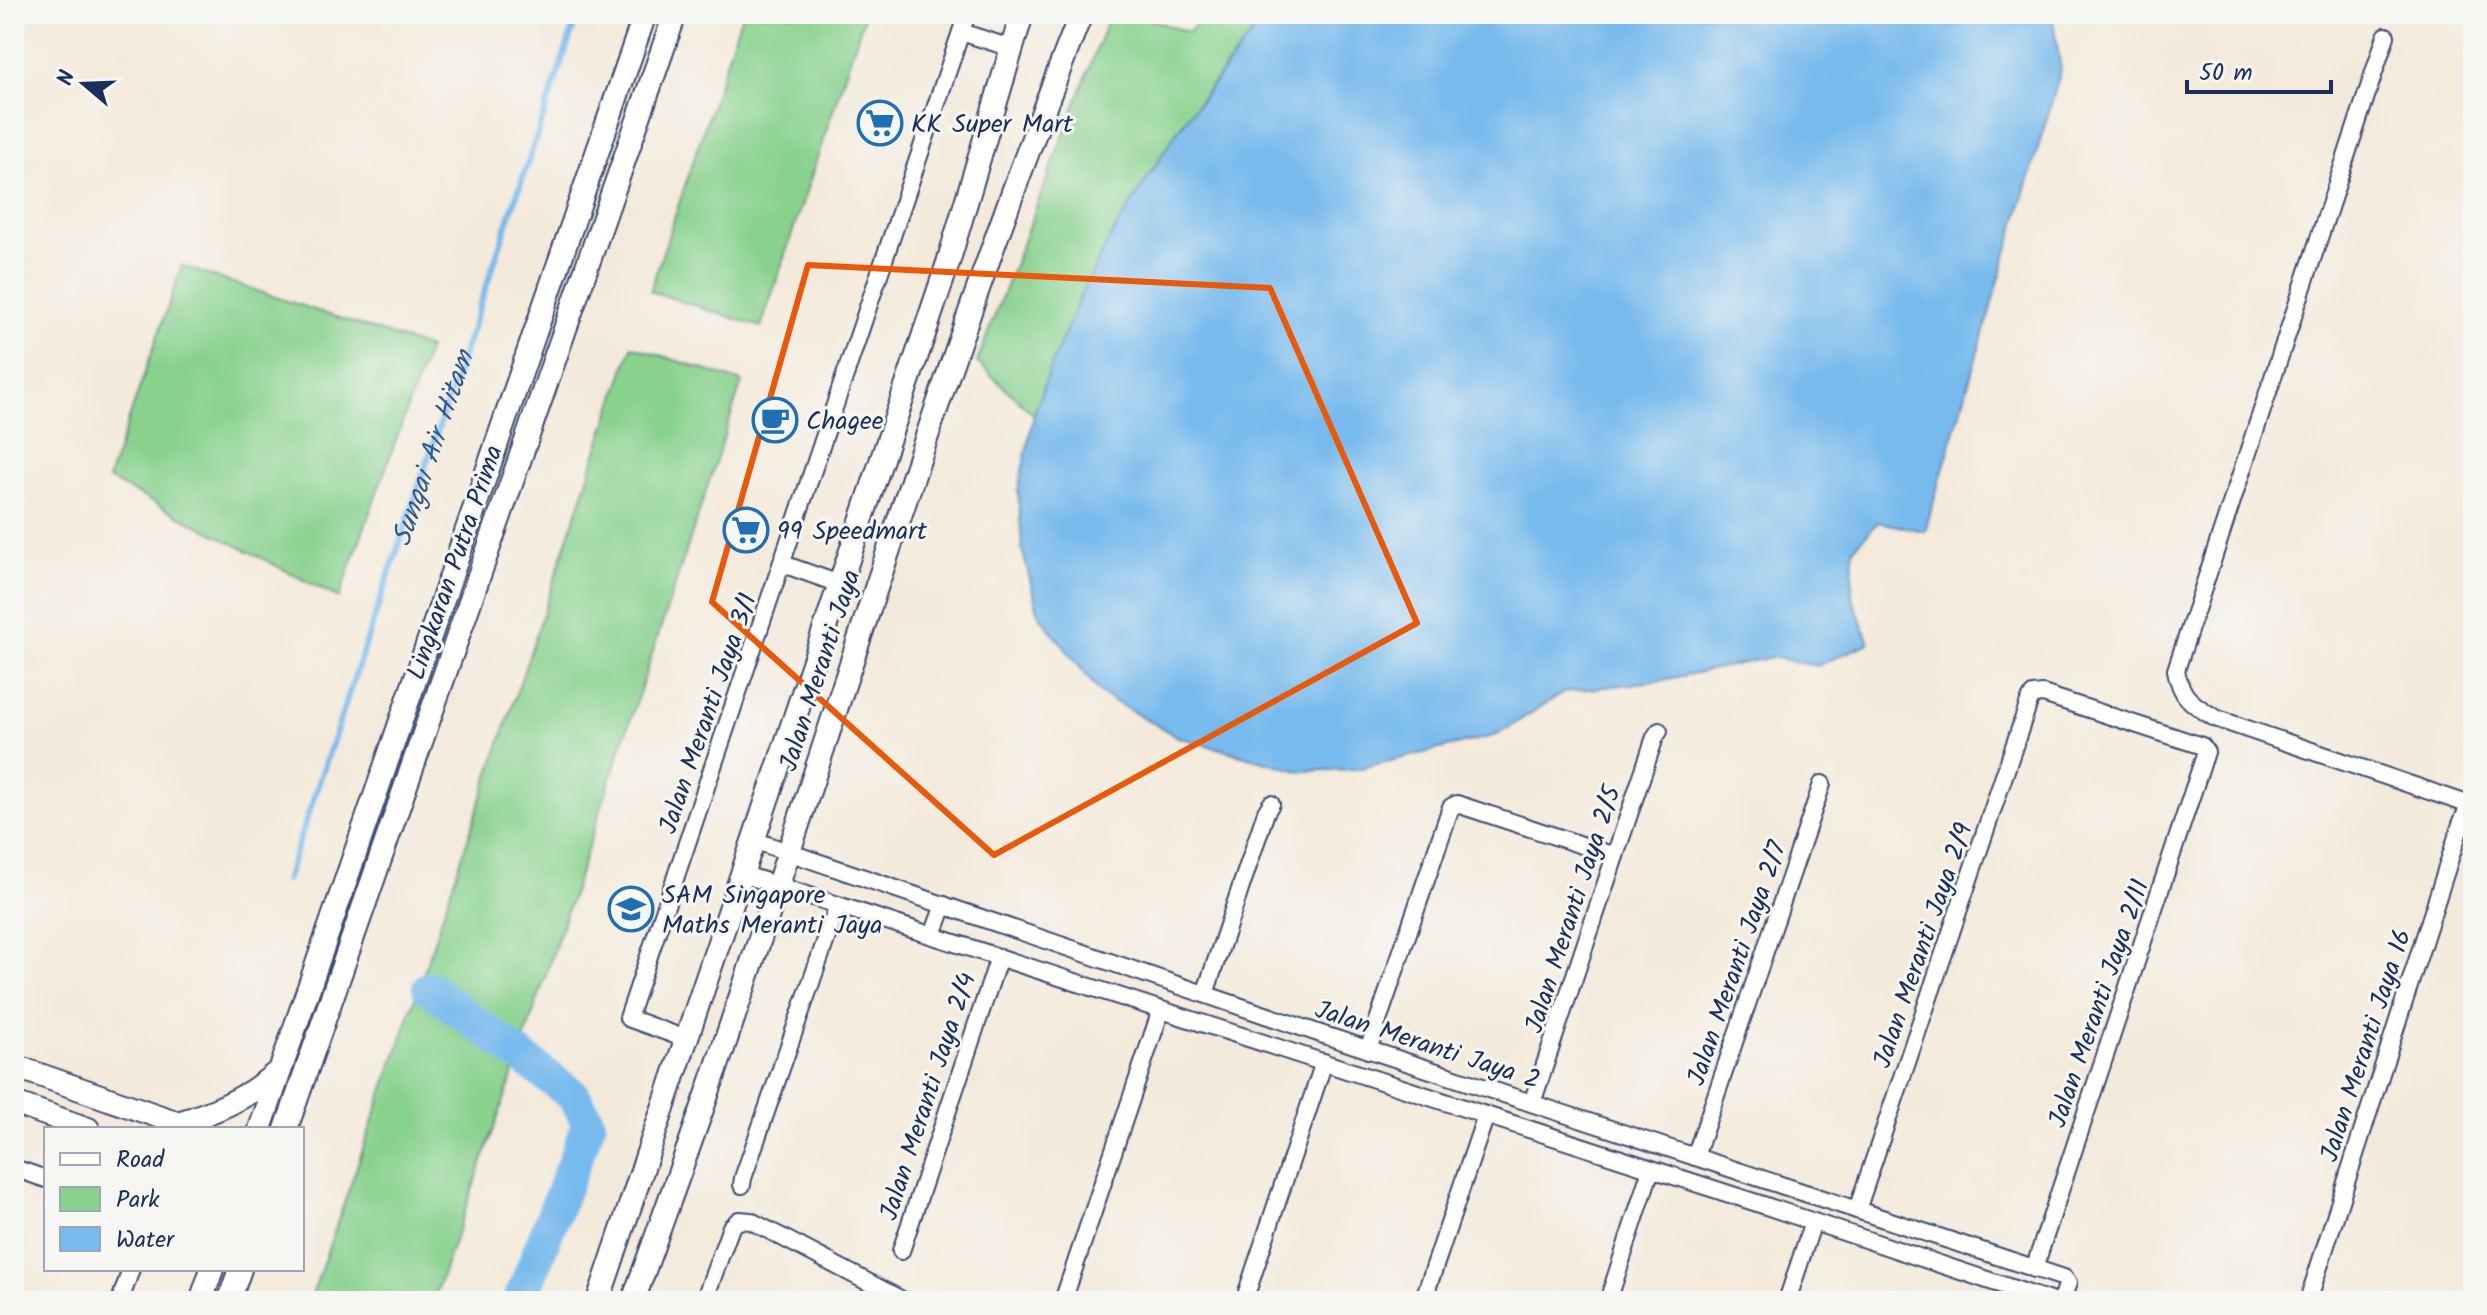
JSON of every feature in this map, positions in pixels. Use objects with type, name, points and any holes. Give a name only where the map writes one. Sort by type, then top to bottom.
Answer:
[{"type":"main road","name":"Lingkaran Putra Prima","points":[[261,1127],[645,14]]},
{"type":"main road","name":"Lingkaran Putra Prima","points":[[287,1127],[675,14]]},
{"type":"main road","name":"Jalan Meranti Jaya","points":[[598,1301],[948,263],[1022,14]]},
{"type":"main road","name":"Jalan Meranti Jaya","points":[[633,1301],[707,1096],[944,384],[1034,134],[1081,14]]},
{"type":"main road","points":[[14,1066],[186,1126],[256,1090],[280,1070]]},
{"type":"main road","points":[[14,1103],[82,1127]]},
{"type":"main road","points":[[201,1301],[211,1271]]},
{"type":"main road","points":[[229,1301],[239,1271]]},
{"type":"main road","points":[[246,1271],[246,1301]]},
{"type":"street","name":"Jalan Meranti Jaya 3/1","points":[[686,1039],[628,1018],[967,14]]},
{"type":"street","points":[[961,32],[1011,48]]},
{"type":"street","points":[[2386,36],[2176,670],[2180,689],[2193,704],[2215,718],[2472,802]]},
{"type":"street","points":[[783,564],[839,584]]},
{"type":"street","name":"Jalan Meranti Jaya 2/9","points":[[1857,1210],[2033,695],[2043,694],[2202,746],[2206,752]]},
{"type":"street","name":"Jalan Meranti Jaya 2/5","points":[[1532,1103],[1659,731]]},
{"type":"street","name":"Jalan Meranti Jaya 2/11","points":[[2034,1269],[2206,752]]},
{"type":"street","name":"Jalan Meranti Jaya 2/7","points":[[1695,1157],[1822,784]]},
{"type":"street","name":"Jalan Meranti Jaya 16","points":[[2308,1301],[2456,839],[2472,802]]},
{"type":"street","points":[[1205,994],[1271,804]]},
{"type":"street","points":[[1368,1050],[1451,807],[1457,804],[1615,856]]},
{"type":"street","name":"Jalan Meranti Jaya 2","points":[[753,840],[1368,1050],[2064,1278],[2068,1283],[2059,1301]]},
{"type":"street","name":"Jalan Meranti Jaya 2","points":[[742,874],[2050,1301]]},
{"type":"street","points":[[742,1185],[838,905]]},
{"type":"street","points":[[933,935],[944,905]]},
{"type":"street","name":"Jalan Meranti Jaya 2/4","points":[[901,1251],[999,957]]},
{"type":"street","points":[[1063,1301],[1161,1010]]},
{"type":"street","points":[[1247,1037],[1256,1011]]},
{"type":"street","points":[[1244,1301],[1324,1062]]},
{"type":"street","points":[[1423,1301],[1486,1115]]},
{"type":"street","points":[[1568,1142],[1576,1118]]},
{"type":"street","points":[[14,1168],[44,1178]]},
{"type":"street","points":[[1608,1301],[1651,1169]]},
{"type":"street","points":[[704,1301],[731,1227],[739,1220],[751,1221],[894,1299]]},
{"type":"street","points":[[1787,1301],[1813,1222]]},
{"type":"street","points":[[120,1301],[130,1271]]},
{"type":"street","points":[[1990,1301],[1996,1283]]},
{"type":"highlighted area","points":[[808,265],[1270,288],[1417,623],[994,855],[712,602]]},
{"type":"green space","points":[[742,14],[865,14],[761,327],[650,291]]},
{"type":"green space","points":[[1110,14],[1134,14],[1188,32],[1209,14],[1267,14],[1185,120],[1132,203],[1078,306],[1034,415],[977,362]]},
{"type":"green space","points":[[182,266],[429,348],[339,598],[108,479]]},
{"type":"green space","points":[[632,346],[742,382],[509,1086],[433,1301],[310,1301],[403,1034]]},
{"type":"water","points":[[1267,14],[2052,14],[2061,70],[1925,531],[1878,522],[1853,549],[1852,595],[1869,643],[1817,666],[1772,657],[1663,680],[1564,692],[1497,735],[1357,769],[1299,771],[1178,737],[1101,694],[1039,615],[1022,548],[1018,490],[1034,415],[1082,292],[1113,233],[1175,135]]},
{"type":"waterway","name":"Sungai Air Hitam","points":[[286,880],[578,14]]},
{"type":"waterway","name":"Sungai Air Hitam","points":[[429,988],[574,1096],[589,1123],[520,1301]]},
{"type":"place","name":"KK Super Mart","points":[[880,123]]},
{"type":"place","name":"Chagee","points":[[775,420]]},
{"type":"place","name":"99 Speedmart","points":[[746,530]]},
{"type":"place","name":"SAM Singapore Maths Meranti Jaya","points":[[631,909]]}]
